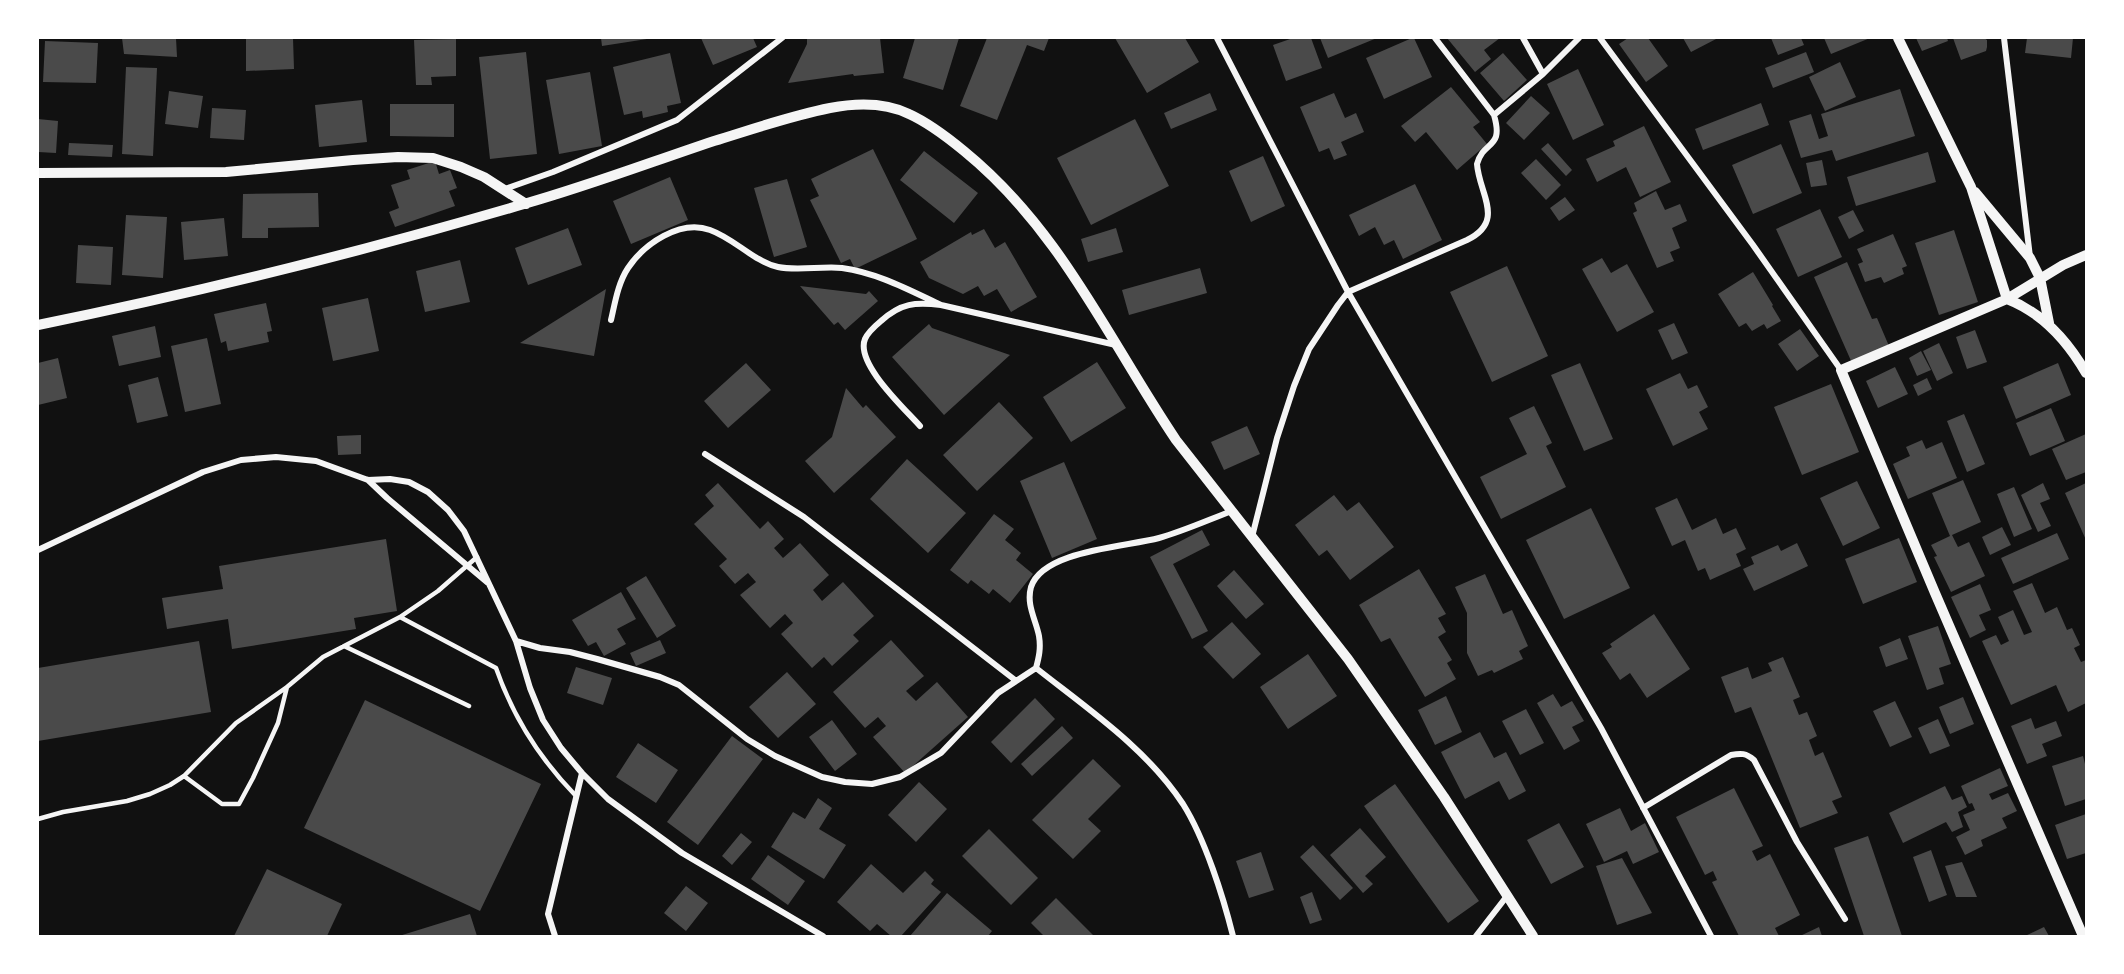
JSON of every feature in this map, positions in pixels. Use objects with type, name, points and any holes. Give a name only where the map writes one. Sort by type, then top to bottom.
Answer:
[{"type":"street","points":[[505,189],[553,172],[677,120],[782,38]]},
{"type":"street","points":[[1217,38],[1348,292],[1601,728],[1711,936]]},
{"type":"street","points":[[1252,537],[1276,438],[1294,386],[1309,349],[1348,292],[1467,240],[1484,227],[1489,212],[1476,164],[1478,158],[1495,141],[1497,135],[1494,115],[1436,38]]},
{"type":"street","points":[[1523,38],[1544,74]]},
{"type":"street","points":[[1494,115],[1544,74],[1579,38]]},
{"type":"street","points":[[1600,38],[1753,244],[1841,370],[2084,935]]},
{"type":"street","points":[[1898,38],[1971,187],[2007,298],[2021,304],[2049,323],[2085,366]]},
{"type":"street","points":[[2004,38],[2030,258]]},
{"type":"street","points":[[38,325],[286,269],[526,204],[781,120],[832,108],[862,105],[886,106],[908,113],[942,133],[1007,189],[1042,229],[1176,441],[1348,659],[1444,797],[1533,936]]},
{"type":"street","points":[[38,173],[226,172],[353,160],[398,157],[433,158],[461,167],[505,189],[526,204]]},
{"type":"street","points":[[1971,187],[2030,258],[2040,278],[2049,323]]},
{"type":"street","points":[[611,320],[618,291],[627,269],[642,252],[661,237],[697,227],[719,234],[760,261],[780,268],[843,268],[882,277],[941,305]]},
{"type":"street","points":[[1841,370],[2007,298],[2086,255]]},
{"type":"street","points":[[920,426],[876,376],[864,351],[864,340],[884,319],[899,309],[918,303],[941,305],[1116,345]]},
{"type":"street","points":[[705,454],[804,517],[1016,680]]},
{"type":"street","points":[[38,550],[203,472],[241,460],[276,457],[316,461],[368,480],[390,479],[409,482],[428,492],[454,517],[464,531],[516,641],[530,688],[543,720],[561,748],[582,773],[608,799],[682,853],[823,936]]},
{"type":"street","points":[[368,480],[490,585]]},
{"type":"street","points":[[516,641],[630,667],[679,685],[739,733],[775,756],[822,777],[872,784],[900,777],[941,753],[985,706],[1016,680],[1036,668],[1040,645],[1029,596],[1032,585],[1042,572],[1080,553],[1138,544],[1232,511]]},
{"type":"street","points":[[1036,668],[1120,734],[1157,772],[1183,805],[1199,835],[1233,936]]},
{"type":"street","points":[[1643,808],[1731,755],[1741,753],[1748,755],[1754,760],[1797,842],[1845,919]]},
{"type":"street","points":[[555,936],[548,914],[582,773]]},
{"type":"street","points":[[1476,936],[1508,895]]},
{"type":"lane","points":[[38,819],[63,812],[127,801],[150,794],[184,776],[236,723],[287,687],[323,657],[400,617],[438,591],[477,557]]},
{"type":"lane","points":[[400,617],[496,668],[506,695],[527,736],[558,777],[576,796]]},
{"type":"lane","points":[[344,646],[469,706]]},
{"type":"lane","points":[[184,776],[222,804],[239,804],[278,723],[287,687]]},
{"type":"building","points":[[122,38],[176,38],[177,57],[124,54]]},
{"type":"building","points":[[246,38],[293,38],[294,69],[246,71]]},
{"type":"building","points":[[601,38],[647,38],[647,39],[602,46]]},
{"type":"building","points":[[701,38],[753,38],[757,47],[713,65]]},
{"type":"building","points":[[807,38],[880,38],[884,73],[854,76],[853,74],[788,83],[807,44]]},
{"type":"building","points":[[915,38],[959,38],[943,90],[903,78]]},
{"type":"building","points":[[987,38],[1049,38],[1044,51],[1027,45],[997,120],[960,106]]},
{"type":"building","points":[[1115,38],[1185,38],[1199,62],[1147,93]]},
{"type":"building","points":[[1293,38],[1311,38],[1322,68],[1286,81],[1273,45]]},
{"type":"building","points":[[1320,38],[1377,38],[1328,58]]},
{"type":"building","points":[[1412,38],[1432,77],[1384,99],[1366,58]]},
{"type":"building","points":[[1447,38],[1500,38],[1484,50],[1491,59],[1475,72]]},
{"type":"building","points":[[1628,38],[1648,38],[1668,66],[1646,82],[1619,44]]},
{"type":"building","points":[[1683,38],[1718,38],[1691,52]]},
{"type":"building","points":[[1771,38],[1801,38],[1804,45],[1778,55]]},
{"type":"building","points":[[1824,38],[1870,38],[1831,54]]},
{"type":"building","points":[[1916,38],[1947,38],[1948,41],[1922,51]]},
{"type":"building","points":[[1953,38],[1984,38],[1987,40],[1986,51],[1961,60]]},
{"type":"building","points":[[2027,38],[2073,38],[2071,58],[2025,53]]},
{"type":"building","points":[[456,39],[456,76],[431,77],[432,85],[416,85],[414,40]]},
{"type":"building","points":[[45,41],[98,43],[96,83],[43,82]]},
{"type":"building","points":[[526,52],[537,154],[490,159],[479,57]]},
{"type":"building","points":[[1806,52],[1814,72],[1773,88],[1765,68]]},
{"type":"building","points":[[670,53],[681,103],[667,106],[668,112],[643,118],[642,111],[624,115],[613,67]]},
{"type":"building","points":[[1503,53],[1527,80],[1504,101],[1480,73]]},
{"type":"building","points":[[1840,62],[1856,97],[1825,111],[1809,77]]},
{"type":"building","points":[[126,67],[157,68],[153,156],[122,154]]},
{"type":"building","points":[[1578,69],[1604,125],[1573,140],[1547,84]]},
{"type":"building","points":[[590,72],[602,146],[559,154],[546,80]]},
{"type":"building","points":[[1451,87],[1480,122],[1473,127],[1487,144],[1457,170],[1426,132],[1415,142],[1401,126]]},
{"type":"building","points":[[1900,89],[1915,136],[1836,161],[1832,150],[1801,158],[1789,121],[1811,114],[1819,139],[1828,136],[1821,114]]},
{"type":"building","points":[[169,91],[203,96],[198,128],[165,124]]},
{"type":"building","points":[[1210,93],[1217,110],[1171,129],[1164,113]]},
{"type":"building","points":[[1334,93],[1345,118],[1356,113],[1364,132],[1341,142],[1347,155],[1334,160],[1329,148],[1319,152],[1300,107]]},
{"type":"building","points":[[1531,96],[1550,113],[1524,140],[1506,123]]},
{"type":"building","points":[[362,100],[367,142],[319,147],[315,105]]},
{"type":"building","points":[[1761,103],[1769,125],[1703,150],[1695,129]]},
{"type":"building","points":[[390,104],[454,104],[454,137],[390,136]]},
{"type":"building","points":[[212,108],[246,110],[244,140],[210,138]]},
{"type":"building","points":[[38,119],[58,121],[56,153],[38,152]]},
{"type":"building","points":[[1135,119],[1169,186],[1091,225],[1057,158]]},
{"type":"building","points":[[1644,126],[1671,182],[1640,197],[1626,167],[1597,182],[1586,159],[1615,146],[1613,141]]},
{"type":"building","points":[[69,143],[113,145],[112,157],[68,155]]},
{"type":"building","points":[[1548,143],[1572,170],[1566,176],[1541,149]]},
{"type":"building","points":[[1781,144],[1802,193],[1753,214],[1732,165]]},
{"type":"building","points":[[873,149],[917,239],[855,269],[850,259],[841,263],[810,200],[819,196],[811,179]]},
{"type":"building","points":[[924,151],[978,193],[954,223],[900,180]]},
{"type":"building","points":[[1928,152],[1936,182],[1856,206],[1847,177]]},
{"type":"building","points":[[1263,156],[1285,206],[1251,222],[1229,171]]},
{"type":"building","points":[[1536,159],[1561,185],[1546,200],[1521,173]]},
{"type":"building","points":[[1822,160],[1827,185],[1811,187],[1806,163]]},
{"type":"building","points":[[435,161],[439,174],[450,170],[457,188],[449,191],[455,206],[395,227],[389,212],[399,208],[391,185],[410,179],[407,170]]},
{"type":"building","points":[[670,177],[688,220],[631,244],[613,201]]},
{"type":"building","points":[[787,179],[807,247],[774,257],[754,188]]},
{"type":"building","points":[[1415,184],[1442,240],[1403,259],[1394,240],[1384,245],[1375,227],[1359,236],[1349,215]]},
{"type":"building","points":[[1656,191],[1665,210],[1680,204],[1687,221],[1672,228],[1680,248],[1670,252],[1674,261],[1657,268],[1633,213],[1637,211],[1634,203]]},
{"type":"building","points":[[318,193],[319,227],[268,228],[268,238],[242,238],[243,194]]},
{"type":"building","points":[[1565,197],[1575,210],[1559,221],[1550,208]]},
{"type":"building","points":[[1820,209],[1842,257],[1798,277],[1776,229]]},
{"type":"building","points":[[1853,210],[1864,231],[1849,239],[1838,217]]},
{"type":"building","points":[[126,215],[167,217],[163,278],[122,275]]},
{"type":"building","points":[[224,218],[228,256],[184,260],[181,222]]},
{"type":"building","points":[[568,228],[582,265],[528,285],[515,248]]},
{"type":"building","points":[[1116,228],[1123,252],[1088,262],[1081,239]]},
{"type":"building","points":[[984,229],[995,248],[1005,242],[1037,297],[1011,312],[997,289],[984,296],[978,286],[963,294],[929,278],[920,262],[971,232],[972,235]]},
{"type":"building","points":[[1954,230],[1978,302],[1939,315],[1915,243]]},
{"type":"building","points":[[1893,234],[1907,266],[1902,268],[1904,274],[1884,283],[1881,277],[1865,282],[1858,264],[1863,262],[1857,249]]},
{"type":"building","points":[[78,245],[113,247],[111,285],[76,283]]},
{"type":"building","points":[[1602,258],[1611,273],[1627,264],[1654,312],[1617,332],[1582,269]]},
{"type":"building","points":[[460,260],[470,302],[425,312],[416,271]]},
{"type":"building","points":[[1847,262],[1872,319],[1877,318],[1889,346],[1852,363],[1814,277]]},
{"type":"building","points":[[1507,266],[1548,356],[1492,382],[1450,292]]},
{"type":"building","points":[[1200,268],[1207,293],[1129,315],[1122,290]]},
{"type":"building","points":[[1753,272],[1781,321],[1767,329],[1764,324],[1752,331],[1746,323],[1739,327],[1718,294]]},
{"type":"building","points":[[800,286],[866,294],[869,291],[878,301],[845,330],[838,322],[834,325]]},
{"type":"building","points":[[606,289],[594,356],[520,343]]},
{"type":"building","points":[[368,298],[379,351],[333,361],[322,308]]},
{"type":"building","points":[[266,303],[272,331],[267,332],[269,342],[228,351],[226,341],[221,343],[214,314]]},
{"type":"building","points":[[1674,323],[1688,353],[1672,360],[1658,330]]},
{"type":"building","points":[[929,324],[932,328],[1010,355],[944,415],[892,357]]},
{"type":"building","points":[[155,326],[161,357],[119,366],[112,336]]},
{"type":"building","points":[[1800,329],[1819,356],[1797,371],[1778,344]]},
{"type":"building","points":[[1975,330],[1987,362],[1967,369],[1956,337]]},
{"type":"building","points":[[207,338],[221,404],[185,412],[171,346]]},
{"type":"building","points":[[1939,343],[1953,373],[1937,381],[1923,351]]},
{"type":"building","points":[[1921,351],[1931,370],[1917,376],[1909,358]]},
{"type":"building","points":[[58,358],[67,398],[38,405],[38,363]]},
{"type":"building","points":[[1097,362],[1126,408],[1071,442],[1043,397]]},
{"type":"building","points":[[746,363],[771,390],[728,428],[704,401]]},
{"type":"building","points":[[1580,363],[1613,439],[1584,451],[1551,375]]},
{"type":"building","points":[[2058,363],[2071,395],[2016,419],[2003,387]]},
{"type":"building","points":[[1895,367],[1908,394],[1878,408],[1866,381]]},
{"type":"building","points":[[1680,373],[1688,389],[1697,385],[1708,407],[1699,412],[1708,429],[1673,446],[1646,389]]},
{"type":"building","points":[[158,377],[168,416],[137,423],[128,385]]},
{"type":"building","points":[[1927,378],[1932,389],[1918,396],[1913,385]]},
{"type":"building","points":[[1831,384],[1859,452],[1802,475],[1774,407]]},
{"type":"building","points":[[846,388],[863,408],[866,405],[896,437],[834,493],[805,461],[832,437]]},
{"type":"building","points":[[999,402],[1033,438],[977,491],[943,455]]},
{"type":"building","points":[[1534,406],[1552,443],[1546,446],[1566,487],[1501,519],[1480,477],[1527,454],[1509,418]]},
{"type":"building","points":[[2051,408],[2065,441],[2030,456],[2016,423]]},
{"type":"building","points":[[1964,414],[1985,464],[1967,472],[1947,421]]},
{"type":"building","points":[[1247,426],[1260,454],[1224,470],[1211,442]]},
{"type":"building","points":[[2086,434],[2086,472],[2066,480],[2052,449]]},
{"type":"building","points":[[361,435],[361,454],[338,455],[337,436]]},
{"type":"building","points":[[1922,440],[1926,449],[1942,442],[1957,478],[1908,499],[1893,464],[1910,456],[1906,447]]},
{"type":"building","points":[[907,459],[966,513],[928,553],[870,499]]},
{"type":"building","points":[[1064,462],[1097,539],[1052,558],[1020,481]]},
{"type":"building","points":[[1963,480],[1981,522],[1952,535],[1958,547],[1969,542],[1985,576],[1951,592],[1934,557],[1937,556],[1931,545],[1950,536],[1932,493]]},
{"type":"building","points":[[1857,481],[1880,528],[1843,546],[1820,498]]},
{"type":"building","points":[[718,483],[760,529],[768,521],[784,539],[774,548],[783,558],[800,543],[829,575],[813,590],[822,601],[843,582],[874,616],[853,635],[859,641],[832,666],[824,657],[812,668],[781,634],[793,623],[785,614],[770,628],[740,595],[756,582],[748,573],[735,584],[719,566],[727,559],[694,524],[714,506],[705,495]]},
{"type":"building","points":[[2043,483],[2050,499],[2040,503],[2051,526],[2038,532],[2021,495]]},
{"type":"building","points":[[2086,483],[2086,540],[2065,493]]},
{"type":"building","points":[[2014,487],[2032,529],[2014,537],[1997,494]]},
{"type":"building","points":[[1334,495],[1347,511],[1359,502],[1394,547],[1350,580],[1327,550],[1319,556],[1295,525]]},
{"type":"building","points":[[1677,498],[1692,530],[1716,518],[1723,534],[1736,528],[1746,549],[1736,554],[1741,566],[1710,580],[1705,568],[1698,571],[1685,540],[1672,546],[1655,508]]},
{"type":"building","points":[[1591,508],[1630,588],[1564,619],[1526,540]]},
{"type":"building","points":[[994,514],[1014,529],[1005,540],[1021,553],[1016,560],[1033,574],[1010,603],[993,589],[989,594],[971,580],[968,584],[950,570]]},
{"type":"building","points":[[2002,527],[2011,545],[1990,555],[1982,537]]},
{"type":"building","points":[[1202,530],[1210,545],[1173,564],[1208,631],[1192,639],[1150,557]]},
{"type":"building","points":[[2057,533],[2069,559],[2013,584],[2001,558]]},
{"type":"building","points":[[1899,538],[1917,582],[1863,604],[1845,559]]},
{"type":"building","points":[[386,539],[397,611],[354,618],[356,629],[232,649],[228,619],[167,629],[162,598],[223,589],[219,566]]},
{"type":"building","points":[[1797,543],[1808,566],[1754,591],[1743,569],[1754,564],[1751,557],[1778,545],[1781,551]]},
{"type":"building","points":[[1419,569],[1446,614],[1438,618],[1446,632],[1438,637],[1452,660],[1447,663],[1456,679],[1425,697],[1390,638],[1381,642],[1359,605]]},
{"type":"building","points":[[1234,570],[1264,604],[1246,619],[1217,586]]},
{"type":"building","points":[[1485,574],[1503,614],[1512,610],[1528,646],[1519,651],[1523,659],[1494,673],[1492,670],[1478,676],[1467,653],[1467,613],[1455,587]]},
{"type":"building","points":[[646,576],[676,626],[657,638],[626,588]]},
{"type":"building","points":[[2032,583],[2045,613],[2057,607],[2067,630],[2072,628],[2080,645],[2074,648],[2081,662],[2086,660],[2086,703],[2068,712],[2056,685],[2011,705],[1982,641],[1996,635],[2001,645],[2009,641],[1998,617],[2013,610],[2024,635],[2032,632],[2013,591]]},
{"type":"building","points":[[1980,584],[1991,610],[1979,615],[1986,630],[1970,638],[1951,597]]},
{"type":"building","points":[[621,592],[636,619],[617,629],[626,644],[604,656],[596,642],[588,646],[572,620]]},
{"type":"building","points":[[1654,614],[1690,669],[1647,698],[1630,673],[1620,680],[1602,653],[1612,647],[1610,644]]},
{"type":"building","points":[[1232,622],[1261,654],[1233,679],[1203,647]]},
{"type":"building","points":[[1938,626],[1951,664],[1939,668],[1944,684],[1927,690],[1908,636]]},
{"type":"building","points":[[1900,638],[1908,659],[1886,667],[1879,647]]},
{"type":"building","points":[[660,640],[666,653],[636,666],[630,653]]},
{"type":"building","points":[[891,640],[924,676],[906,691],[916,701],[937,682],[968,717],[905,773],[873,737],[886,726],[878,717],[865,728],[833,692]]},
{"type":"building","points":[[199,641],[211,712],[38,741],[38,668]]},
{"type":"building","points":[[1308,654],[1337,696],[1288,729],[1260,687]]},
{"type":"building","points":[[1783,657],[1800,697],[1793,700],[1799,715],[1807,712],[1817,736],[1809,740],[1815,756],[1823,752],[1842,797],[1832,801],[1838,813],[1800,828],[1751,707],[1735,713],[1721,677],[1748,667],[1752,679],[1772,671],[1768,663]]},
{"type":"building","points":[[576,667],[612,678],[603,705],[567,693]]},
{"type":"building","points":[[787,672],[816,704],[778,738],[749,707]]},
{"type":"building","points":[[1553,694],[1561,707],[1572,701],[1584,721],[1572,727],[1580,741],[1564,750],[1537,703]]},
{"type":"building","points":[[1446,696],[1462,732],[1435,745],[1418,710]]},
{"type":"building","points":[[1963,697],[1974,724],[1950,734],[1939,707]]},
{"type":"building","points":[[1035,698],[1055,719],[1011,763],[991,742]]},
{"type":"building","points":[[365,700],[541,784],[480,911],[304,828]]},
{"type":"building","points":[[1895,701],[1912,737],[1890,747],[1873,711]]},
{"type":"building","points":[[1526,709],[1544,743],[1520,755],[1502,721]]},
{"type":"building","points":[[2031,718],[2035,729],[2056,721],[2062,736],[2042,744],[2047,756],[2027,764],[2011,726]]},
{"type":"building","points":[[1938,719],[1950,746],[1930,754],[1918,728]]},
{"type":"building","points":[[832,720],[857,754],[835,771],[809,737]]},
{"type":"building","points":[[1062,726],[1073,738],[1032,776],[1021,764]]},
{"type":"building","points":[[1480,732],[1494,758],[1506,752],[1526,791],[1509,800],[1499,781],[1465,799],[1441,752]]},
{"type":"building","points":[[732,736],[763,759],[698,845],[667,822]]},
{"type":"building","points":[[638,743],[678,770],[656,803],[616,777]]},
{"type":"building","points":[[2083,756],[2086,768],[2086,799],[2065,806],[2052,766]]},
{"type":"building","points":[[1093,759],[1121,786],[1088,819],[1101,831],[1073,859],[1032,820]]},
{"type":"building","points":[[2000,768],[2008,786],[1989,794],[1992,800],[2008,793],[2017,811],[2002,818],[2007,828],[1981,840],[1983,846],[1965,855],[1956,837],[1970,830],[1963,815],[1975,810],[1972,803],[1969,804],[1961,786]]},
{"type":"building","points":[[919,782],[947,809],[916,842],[888,815]]},
{"type":"building","points":[[1395,784],[1479,901],[1448,923],[1364,806]]},
{"type":"building","points":[[1945,786],[1952,800],[1962,796],[1967,807],[1958,812],[1963,827],[1952,832],[1946,822],[1903,843],[1889,813]]},
{"type":"building","points":[[1734,788],[1763,846],[1752,851],[1757,861],[1770,854],[1800,915],[1775,928],[1779,936],[1739,936],[1712,882],[1717,880],[1713,871],[1705,875],[1676,817]]},
{"type":"building","points":[[818,798],[832,808],[819,829],[846,845],[824,879],[771,847],[793,812],[805,819]]},
{"type":"building","points":[[1620,808],[1631,831],[1645,823],[1659,852],[1633,864],[1627,851],[1604,862],[1586,824]]},
{"type":"building","points":[[2086,814],[2086,853],[2067,859],[2055,825]]},
{"type":"building","points":[[1559,823],[1584,867],[1551,884],[1527,840]]},
{"type":"building","points":[[1360,828],[1386,857],[1365,876],[1373,884],[1363,893],[1330,855]]},
{"type":"building","points":[[989,829],[1038,878],[1011,905],[962,856]]},
{"type":"building","points":[[741,833],[752,842],[732,865],[722,856]]},
{"type":"building","points":[[1868,836],[1902,936],[1864,936],[1834,848]]},
{"type":"building","points":[[1313,845],[1353,888],[1340,900],[1300,857]]},
{"type":"building","points":[[1931,850],[1947,895],[1929,902],[1913,857]]},
{"type":"building","points":[[1261,852],[1274,890],[1249,898],[1236,861]]},
{"type":"building","points":[[768,855],[805,881],[788,905],[751,879]]},
{"type":"building","points":[[1622,858],[1652,913],[1617,925],[1596,866]]},
{"type":"building","points":[[1962,862],[1977,897],[1956,897],[1945,866]]},
{"type":"building","points":[[871,864],[903,893],[925,871],[934,880],[931,884],[941,892],[901,936],[891,936],[877,924],[870,931],[837,902]]},
{"type":"building","points":[[267,869],[342,904],[327,936],[234,936]]},
{"type":"building","points":[[686,886],[708,903],[686,931],[664,913]]},
{"type":"building","points":[[1312,892],[1322,920],[1310,924],[1300,897]]},
{"type":"building","points":[[947,893],[992,931],[988,936],[910,936]]},
{"type":"building","points":[[1056,898],[1094,936],[1044,936],[1031,923]]},
{"type":"building","points":[[470,914],[477,936],[399,936]]},
{"type":"building","points":[[1819,927],[1822,936],[1800,936]]},
{"type":"building","points":[[2044,927],[2049,936],[2025,936]]}]
